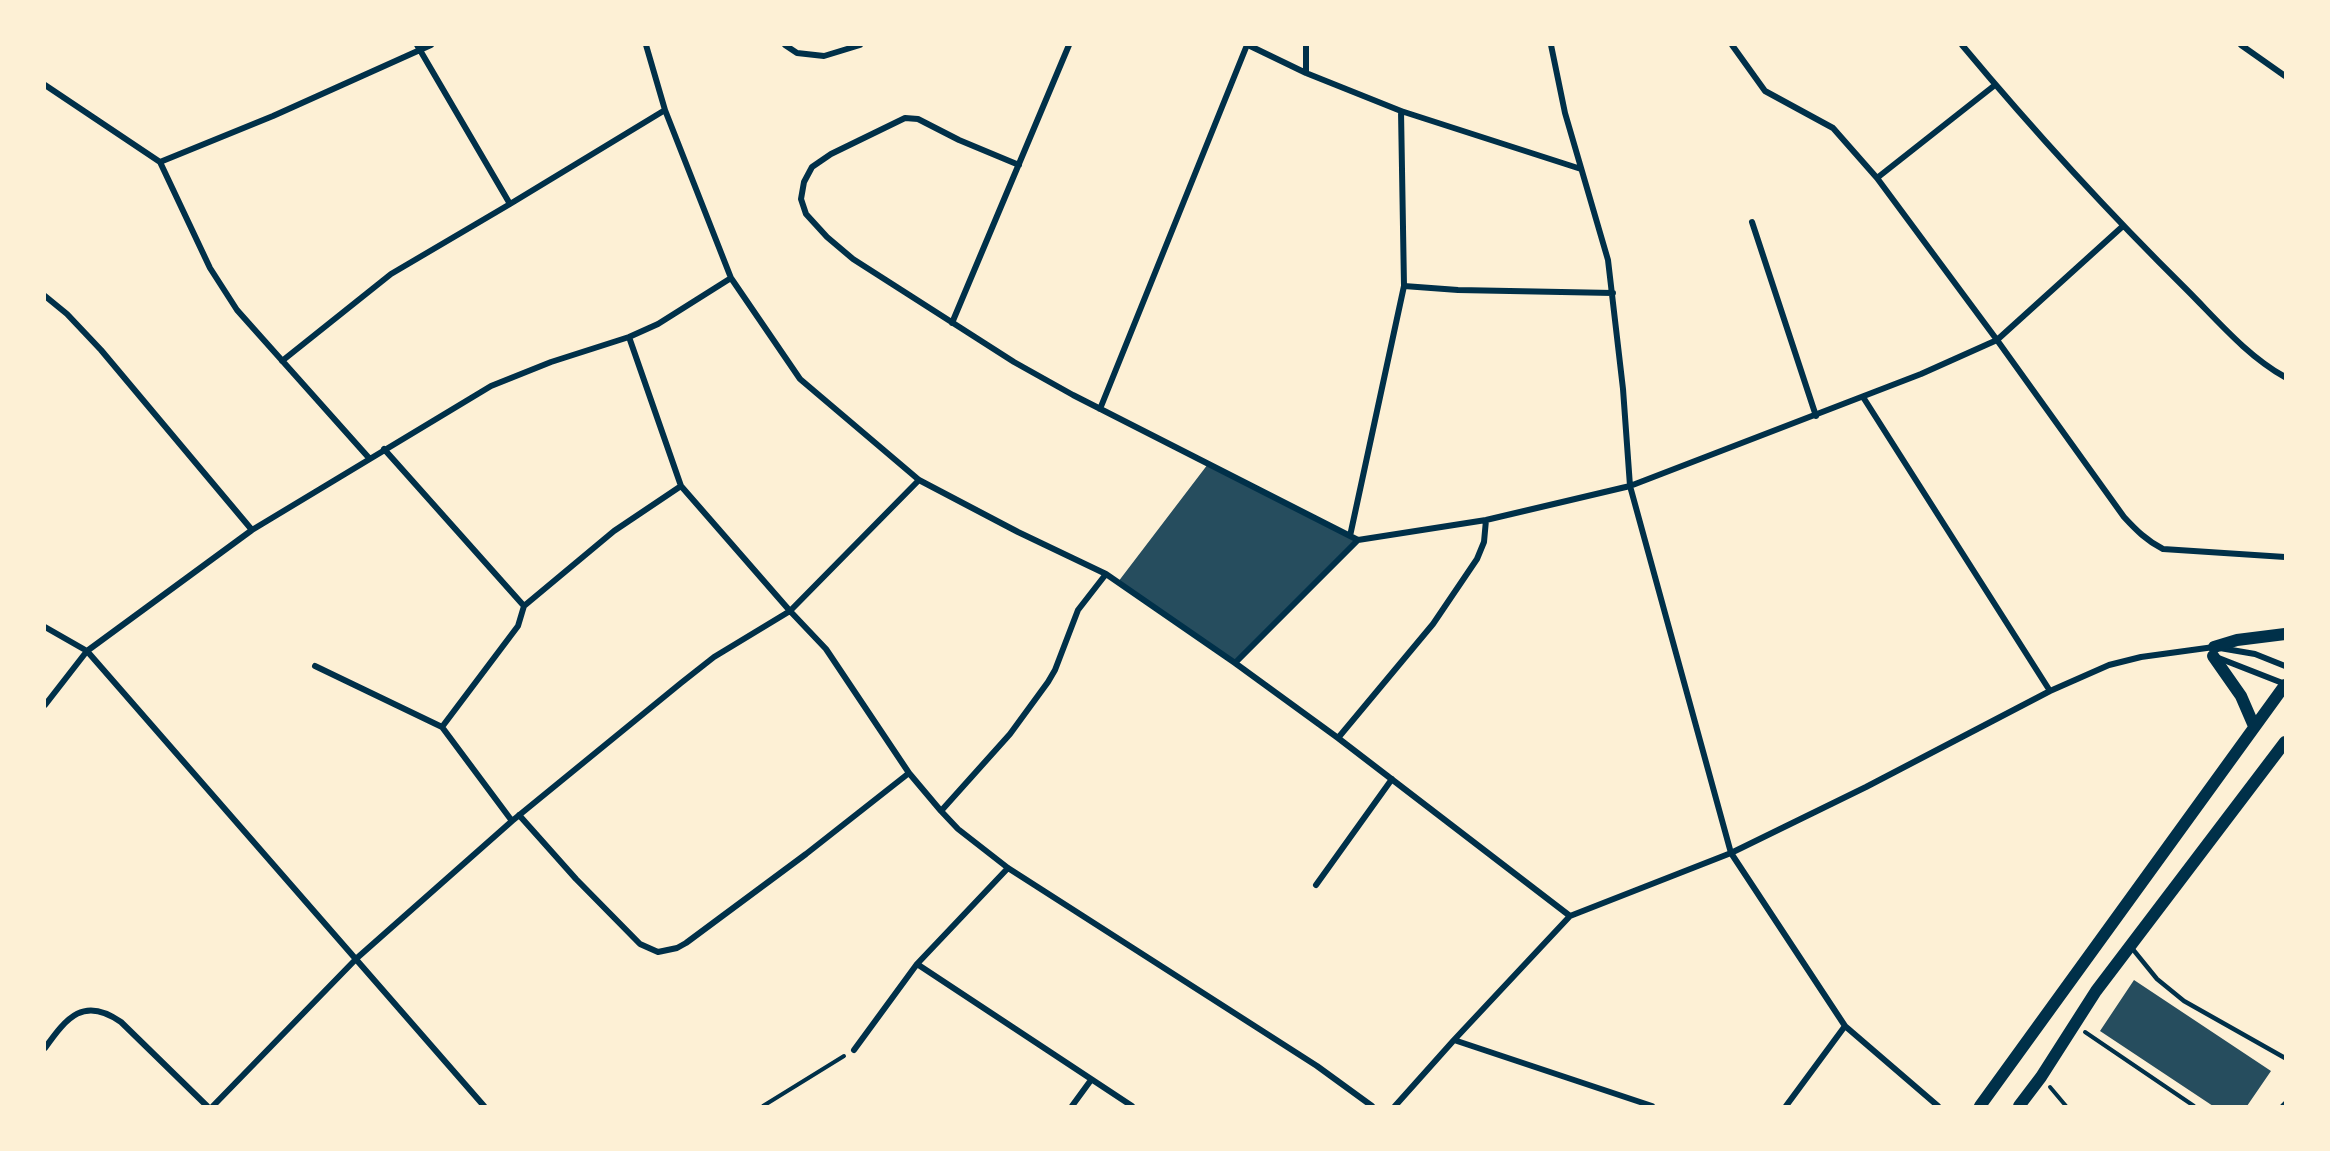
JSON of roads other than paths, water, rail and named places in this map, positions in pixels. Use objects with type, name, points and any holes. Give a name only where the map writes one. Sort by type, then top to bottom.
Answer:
[{"type":"main road","points":[[2254,726],[2241,696],[2210,651],[2237,640],[2285,634]]},
{"type":"main road","points":[[1980,1106],[2285,685]]},
{"type":"main road","points":[[2019,1106],[2041,1077],[2096,990],[2285,742]]},
{"type":"street","points":[[160,162],[273,116],[418,48],[431,45]]},
{"type":"street","points":[[646,45],[665,110],[731,278],[800,379],[919,480],[1018,532],[1106,574],[1235,663],[1338,738],[1570,916]]},
{"type":"street","points":[[785,45],[797,54],[824,56],[860,45]]},
{"type":"street","points":[[952,323],[1069,45]]},
{"type":"street","points":[[1100,409],[1247,45],[1306,73],[1401,111],[1581,169]]},
{"type":"street","points":[[1306,45],[1306,73]]},
{"type":"street","points":[[1551,45],[1565,113],[1608,261],[1613,293],[1630,486],[1731,854],[1845,1026],[1938,1106]]},
{"type":"street","points":[[1732,45],[1765,91],[1833,128],[1877,178],[2124,517],[2149,542],[2163,549],[2285,557]]},
{"type":"street","points":[[1962,45],[2122,226],[2247,349],[2272,370],[2285,377]]},
{"type":"street","points":[[2241,45],[2285,76]]},
{"type":"street","points":[[418,48],[510,204]]},
{"type":"street","points":[[45,85],[160,162],[219,285],[237,310],[369,458]]},
{"type":"street","points":[[1877,178],[1995,85]]},
{"type":"street","points":[[282,360],[391,274],[665,110]]},
{"type":"street","points":[[1350,536],[1404,286],[1401,111]]},
{"type":"street","points":[[1019,165],[959,140],[918,119],[905,118],[831,154],[812,168],[804,182],[801,199],[806,214],[827,237],[853,259],[1014,362],[1100,409],[1359,540],[1486,520],[1630,486],[1863,397],[1997,340],[2122,226]]},
{"type":"street","points":[[1752,222],[1816,416]]},
{"type":"street","points":[[45,705],[87,651],[252,530],[491,386],[551,362],[629,337],[658,324],[731,278]]},
{"type":"street","points":[[1404,286],[1458,290],[1613,293]]},
{"type":"street","points":[[45,296],[67,314],[101,350],[252,530]]},
{"type":"street","points":[[629,337],[681,486],[826,649],[909,773],[958,829],[1008,868],[1317,1066],[1372,1106]]},
{"type":"street","points":[[1863,397],[2050,691]]},
{"type":"street","points":[[384,449],[524,606]]},
{"type":"street","points":[[213,1106],[357,958],[519,815],[714,657],[790,611],[919,480]]},
{"type":"street","points":[[442,727],[518,626],[524,606],[614,531],[681,486]]},
{"type":"street","points":[[1338,738],[1433,624],[1477,559],[1484,542],[1486,520]]},
{"type":"street","points":[[1235,663],[1359,540]]},
{"type":"street","points":[[941,811],[1010,734],[1048,682],[1055,670],[1078,610],[1106,574]]},
{"type":"street","points":[[45,627],[87,651],[484,1106]]},
{"type":"street","points":[[2210,651],[2285,685]]},
{"type":"street","points":[[1395,1106],[1570,916],[1731,854],[2050,691],[2109,665],[2150,655],[2210,651],[2254,654],[2285,666]]},
{"type":"street","points":[[315,666],[442,727],[512,821]]},
{"type":"street","points":[[519,815],[576,879],[640,944],[658,952],[667,951],[686,942],[806,854],[909,773]]},
{"type":"street","points":[[1316,885],[1392,779]]},
{"type":"street","points":[[854,1050],[917,964],[1008,868]]},
{"type":"street","points":[[917,964],[1132,1106]]},
{"type":"street","points":[[45,1048],[70,1016],[77,1012],[98,1010],[121,1022],[207,1106]]},
{"type":"street","points":[[1786,1106],[1845,1026]]},
{"type":"street","points":[[1454,1040],[1652,1106]]},
{"type":"street","points":[[1072,1106],[1091,1080]]},
{"type":"lane","points":[[2131,946],[2157,979],[2184,1001],[2285,1058]]}]
